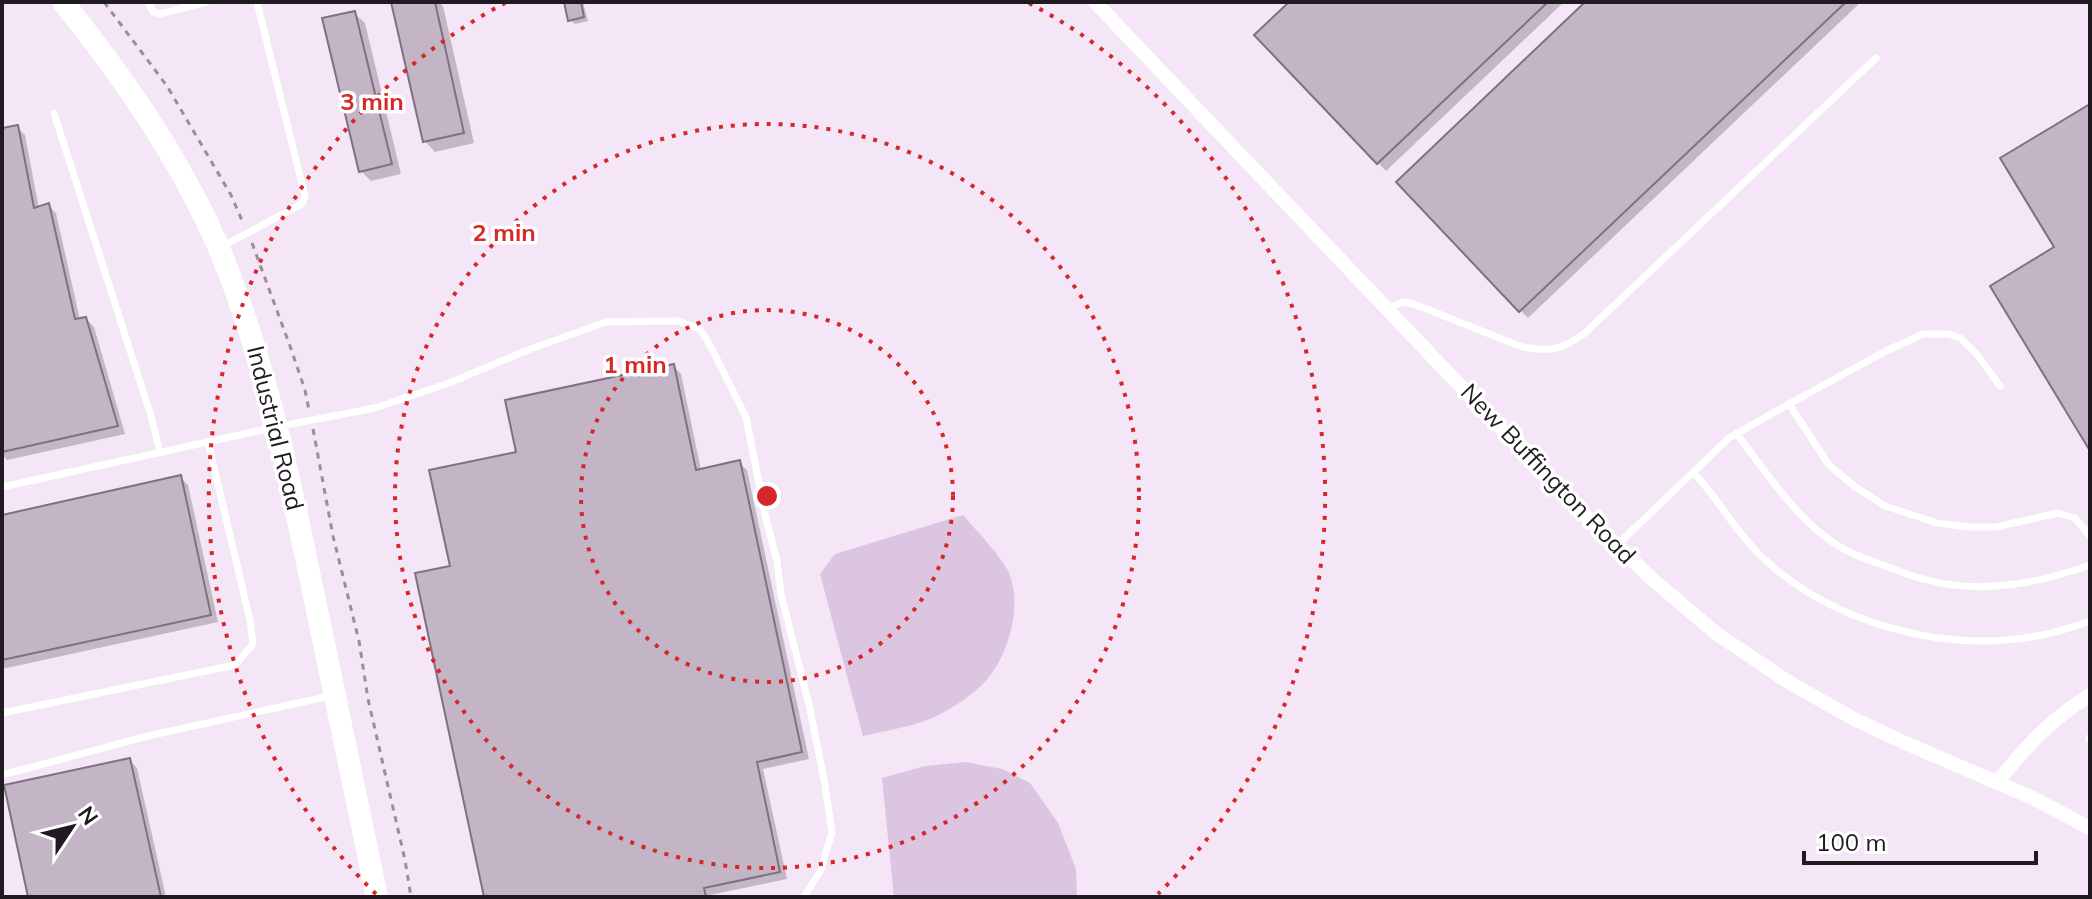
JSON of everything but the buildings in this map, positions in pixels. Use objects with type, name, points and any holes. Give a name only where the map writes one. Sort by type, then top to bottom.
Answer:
[{"type":"main road","name":"Industrial Road","points":[[63,2],[123,80],[191,192],[247,319],[288,471],[377,897]]},
{"type":"street","name":"New Buffington Road","points":[[1095,2],[1565,496],[1652,579],[1717,634],[1790,683],[1854,719],[2033,798],[2090,828]]},
{"type":"street","points":[[1997,783],[2027,745],[2068,709],[2090,695]]},
{"type":"lane","points":[[149,2],[152,11],[159,14],[207,2]]},
{"type":"lane","points":[[218,248],[298,206],[305,196],[257,2]]},
{"type":"lane","points":[[1387,308],[1404,302],[1414,304],[1522,347],[1541,351],[1571,344],[1876,58]]},
{"type":"lane","points":[[54,113],[151,416],[160,453]]},
{"type":"lane","points":[[2,487],[375,408],[606,322],[678,321],[700,329],[746,417],[777,561],[781,594],[824,779],[832,832],[821,870],[804,897]]},
{"type":"lane","points":[[1617,545],[1736,433],[1923,334],[1949,334],[1960,338],[1976,353],[2000,386]]},
{"type":"lane","points":[[1789,404],[1829,465],[1885,506],[1937,523],[1968,527],[1996,527],[2058,513],[2075,518],[2090,536]]},
{"type":"lane","points":[[1736,433],[1793,508],[1824,536],[1857,557],[1924,580],[1964,586],[2015,585],[2090,565]]},
{"type":"lane","points":[[2,713],[235,665],[253,644],[208,442]]},
{"type":"lane","points":[[1693,472],[1709,488],[1738,532],[1763,558],[1790,580],[1852,614],[1891,628],[1962,640],[2031,637],[2090,621]]},
{"type":"lane","points":[[2,775],[148,736],[335,695]]},
{"type":"shaded area","points":[[963,515],[1001,559],[1013,586],[1014,615],[1000,659],[985,682],[948,710],[918,723],[863,736],[820,574],[835,554]]},
{"type":"shaded area","points":[[965,762],[1002,769],[1030,783],[1058,823],[1076,869],[1077,897],[894,897],[882,778],[925,766]]}]
